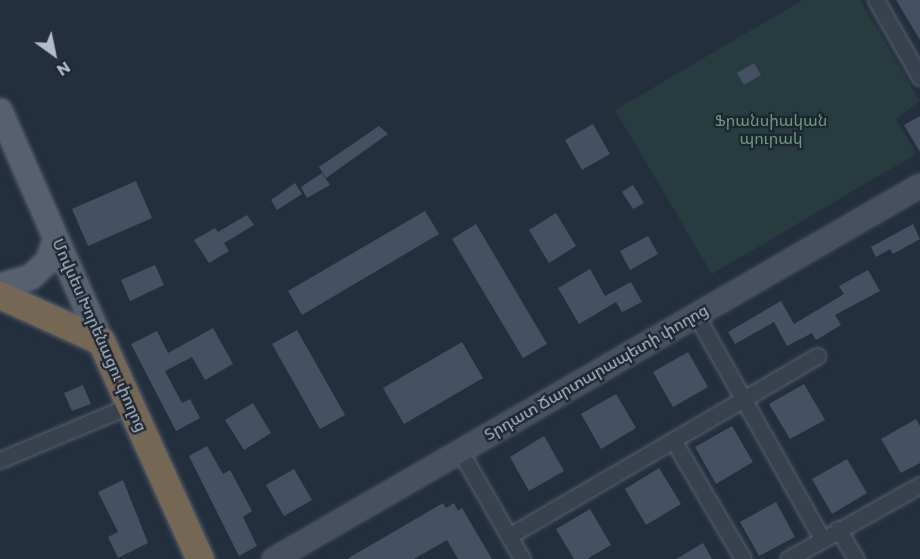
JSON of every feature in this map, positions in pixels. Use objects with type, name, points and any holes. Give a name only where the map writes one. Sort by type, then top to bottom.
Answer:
[{"type":"highway","points":[[0,295],[101,341]]},
{"type":"highway","name":"Մովսես Խորենացու փողոց","points":[[101,341],[200,559]]},
{"type":"main road","name":"Մովսես Խորենացու փողոց","points":[[0,111],[101,341]]},
{"type":"main road","points":[[0,286],[31,277],[48,261],[56,238]]},
{"type":"street","points":[[876,0],[920,77]]},
{"type":"street","name":"Տրդատ Ճարտարապետի փողոց","points":[[273,559],[920,185]]},
{"type":"street","points":[[696,315],[822,539]]},
{"type":"street","points":[[509,536],[817,356]]},
{"type":"street","points":[[0,460],[131,405]]},
{"type":"street","points":[[673,440],[743,559]]},
{"type":"street","points":[[460,451],[522,559]]},
{"type":"street","points":[[788,559],[920,485]]},
{"type":"street","points":[[838,530],[856,559]]},
{"type":"green space","name":"Ֆրանսիական պուրակ","points":[[803,0],[860,0],[920,101],[896,119],[916,154],[712,274],[615,110]]},
{"type":"building","points":[[896,0],[920,0],[920,40]]},
{"type":"building","points":[[754,63],[761,75],[744,85],[737,73]]},
{"type":"building","points":[[920,116],[920,152],[904,125]]},
{"type":"building","points":[[593,124],[610,154],[582,170],[565,140]]},
{"type":"building","points":[[379,126],[388,134],[326,178],[319,167]]},
{"type":"building","points":[[322,173],[330,185],[307,198],[301,187]]},
{"type":"building","points":[[136,181],[152,218],[88,246],[72,209]]},
{"type":"building","points":[[295,183],[302,194],[277,210],[271,200]]},
{"type":"building","points":[[633,185],[644,203],[633,209],[622,192]]},
{"type":"building","points":[[425,211],[439,234],[302,315],[288,291]]},
{"type":"building","points":[[556,213],[576,246],[549,263],[529,230]]},
{"type":"building","points":[[247,215],[254,225],[224,243],[229,251],[209,263],[194,240],[215,228],[218,232]]},
{"type":"building","points":[[476,224],[547,344],[523,358],[452,239]]},
{"type":"building","points":[[913,224],[920,239],[893,254],[890,249],[876,257],[871,247]]},
{"type":"building","points":[[648,236],[658,254],[630,270],[620,251]]},
{"type":"building","points":[[155,265],[164,285],[130,301],[121,280]]},
{"type":"building","points":[[590,269],[605,296],[631,282],[642,302],[622,312],[616,302],[579,324],[558,288]]},
{"type":"building","points":[[868,270],[880,291],[835,315],[841,325],[816,340],[812,333],[787,346],[774,322],[735,344],[728,332],[781,301],[794,324],[844,294],[839,286]]},
{"type":"building","points":[[213,328],[233,364],[205,380],[192,357],[165,371],[182,403],[190,399],[200,418],[176,431],[131,344],[157,331],[168,353]]},
{"type":"building","points":[[297,330],[345,415],[320,429],[272,344]]},
{"type":"building","points":[[462,342],[483,378],[404,424],[383,388]]},
{"type":"building","points":[[688,352],[708,387],[673,407],[653,372]]},
{"type":"building","points":[[804,384],[825,420],[790,439],[769,404]]},
{"type":"building","points":[[83,385],[91,404],[72,411],[64,393]]},
{"type":"building","points":[[616,394],[636,428],[601,449],[581,414]]},
{"type":"building","points":[[253,403],[271,433],[244,450],[225,420]]},
{"type":"building","points":[[916,419],[920,426],[920,463],[901,473],[881,439]]},
{"type":"building","points":[[732,426],[753,462],[716,484],[695,447]]},
{"type":"building","points":[[544,436],[564,471],[529,491],[510,457]]},
{"type":"building","points":[[207,446],[223,474],[230,470],[252,511],[243,517],[257,546],[239,556],[189,456]]},
{"type":"building","points":[[847,459],[867,493],[832,514],[812,479]]},
{"type":"building","points":[[659,468],[681,504],[646,525],[625,489]]},
{"type":"building","points":[[294,469],[312,500],[284,516],[266,485]]},
{"type":"building","points":[[123,480],[148,543],[118,558],[108,537],[118,532],[98,492]]},
{"type":"building","points":[[776,502],[795,537],[759,556],[740,522]]},
{"type":"building","points":[[443,503],[446,508],[454,503],[458,511],[462,508],[492,559],[458,559],[447,540],[414,559],[347,559]]},
{"type":"building","points":[[590,509],[611,545],[587,559],[574,559],[556,529]]},
{"type":"building","points":[[703,543],[712,559],[676,559]]}]
